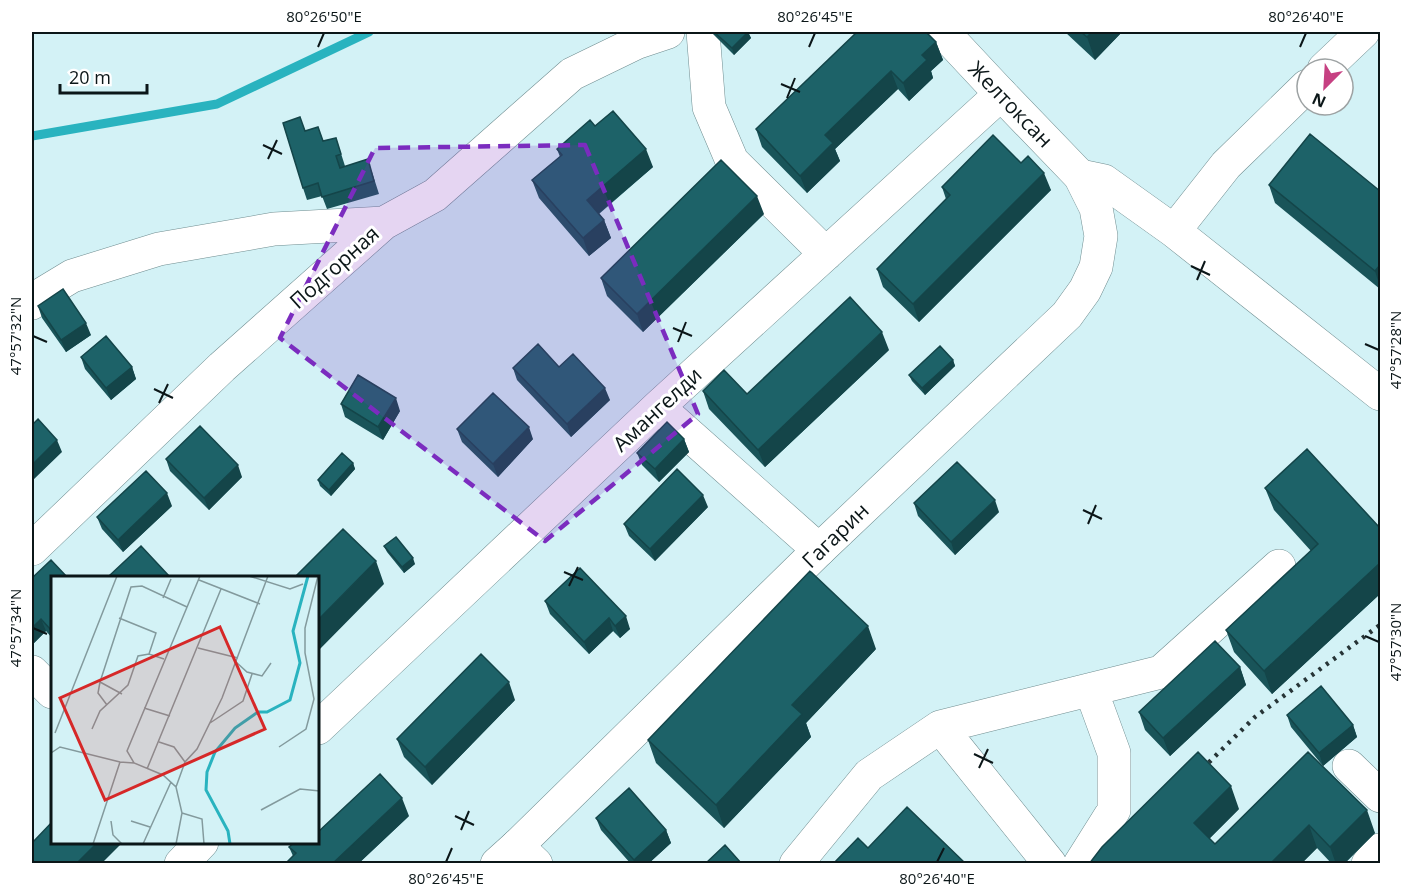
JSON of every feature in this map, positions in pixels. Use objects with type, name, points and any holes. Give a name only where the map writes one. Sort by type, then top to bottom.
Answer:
[{"type":"street","name":"Подгорная","points":[[32,549],[222,367],[384,223],[435,195],[572,74],[638,42],[668,32]]},
{"type":"street","points":[[703,32],[709,107],[732,161],[826,254]]},
{"type":"street","name":"Желтоксан","points":[[943,32],[1080,176]]},
{"type":"street","points":[[1337,57],[1363,32]]},
{"type":"street","name":"Амангелди","points":[[320,726],[658,407],[1001,94]]},
{"type":"street","points":[[1174,231],[1226,165],[1295,98]]},
{"type":"street","points":[[1080,176],[1104,181],[1174,231],[1380,394]]},
{"type":"street","name":"Гагарин","points":[[517,858],[819,550],[1067,315],[1085,290],[1096,267],[1101,236],[1096,208],[1080,176]]},
{"type":"street","points":[[32,303],[34,299],[72,276],[159,249],[274,230],[384,223]]},
{"type":"street","points":[[658,407],[819,550]]},
{"type":"street","points":[[796,864],[869,775],[940,727],[1161,672],[1279,566]]},
{"type":"street","points":[[32,672],[51,691]]},
{"type":"street","points":[[1080,864],[1114,810],[1114,753],[1090,690]]},
{"type":"street","points":[[940,727],[1050,864]]},
{"type":"street","points":[[1349,766],[1380,796]]},
{"type":"street","points":[[181,864],[201,844]]},
{"type":"street","points":[[1368,864],[1380,850]]},
{"type":"highlighted area","points":[[585,145],[698,414],[545,541],[280,338],[375,148]]},
{"type":"building","points":[[714,32],[748,32],[732,48]]},
{"type":"building","points":[[857,32],[926,32],[936,42],[922,55],[927,60],[903,83],[891,71],[825,135],[833,143],[800,176],[756,129]]},
{"type":"building","points":[[1081,32],[1092,32],[1087,37]]},
{"type":"building","points":[[613,111],[646,149],[587,200],[604,220],[583,238],[532,180],[562,155],[557,149],[590,120],[595,126]]},
{"type":"building","points":[[300,117],[305,131],[318,127],[323,141],[336,138],[341,154],[336,156],[340,168],[368,159],[374,181],[322,197],[318,183],[303,188],[283,123]]},
{"type":"building","points":[[1310,134],[1380,191],[1380,265],[1375,271],[1269,185]]},
{"type":"building","points":[[993,135],[1021,163],[1028,156],[1044,173],[913,304],[877,269],[950,195],[942,187]]},
{"type":"building","points":[[721,160],[757,196],[637,314],[601,278]]},
{"type":"building","points":[[63,289],[86,323],[61,340],[38,306]]},
{"type":"building","points":[[850,297],[882,332],[758,450],[703,391],[724,370],[747,394]]},
{"type":"building","points":[[106,336],[132,367],[106,388],[81,357]]},
{"type":"building","points":[[538,344],[559,367],[573,354],[605,388],[567,424],[513,368]]},
{"type":"building","points":[[940,346],[953,360],[922,388],[909,375]]},
{"type":"building","points":[[358,375],[396,398],[378,427],[341,404]]},
{"type":"building","points":[[493,393],[529,427],[493,464],[457,429]]},
{"type":"building","points":[[38,419],[57,440],[32,465],[32,425]]},
{"type":"building","points":[[667,422],[684,439],[655,469],[637,453]]},
{"type":"building","points":[[200,426],[238,465],[204,498],[166,459]]},
{"type":"building","points":[[1307,449],[1380,528],[1380,563],[1264,671],[1226,630],[1318,544],[1265,488]]},
{"type":"building","points":[[342,453],[353,463],[329,490],[318,480]]},
{"type":"building","points":[[957,462],[995,500],[951,542],[914,503]]},
{"type":"building","points":[[677,469],[703,495],[650,549],[624,524]]},
{"type":"building","points":[[146,471],[167,493],[118,540],[97,517]]},
{"type":"building","points":[[343,529],[376,561],[320,618],[320,576],[296,576]]},
{"type":"building","points":[[396,537],[413,558],[402,567],[384,546]]},
{"type":"building","points":[[141,546],[169,576],[109,576]]},
{"type":"building","points":[[51,560],[66,576],[51,576],[51,630],[41,619],[32,628],[32,578]]},
{"type":"building","points":[[580,568],[626,616],[615,626],[609,618],[584,642],[545,601]]},
{"type":"building","points":[[810,571],[868,626],[792,705],[802,714],[716,805],[648,740]]},
{"type":"building","points":[[1215,641],[1240,667],[1163,738],[1139,712]]},
{"type":"building","points":[[481,654],[509,682],[425,767],[397,739]]},
{"type":"building","points":[[1321,686],[1353,725],[1319,753],[1287,715]]},
{"type":"building","points":[[1198,752],[1231,786],[1194,823],[1215,844],[1308,752],[1367,810],[1330,847],[1309,825],[1270,864],[1089,864],[1102,847]]},
{"type":"building","points":[[380,774],[402,798],[332,864],[285,864],[296,853],[289,847],[293,844],[320,844],[320,830]]},
{"type":"building","points":[[629,788],[666,830],[634,860],[596,818]]},
{"type":"building","points":[[907,807],[966,864],[833,864],[858,838],[868,848]]},
{"type":"building","points":[[51,823],[51,844],[96,844],[76,864],[32,864],[32,843]]},
{"type":"building","points":[[725,845],[740,864],[705,864]]},
{"type":"waterway","points":[[32,136],[217,104],[369,32]]},
{"type":"railway","points":[[1196,775],[1255,717],[1380,625]]}]
